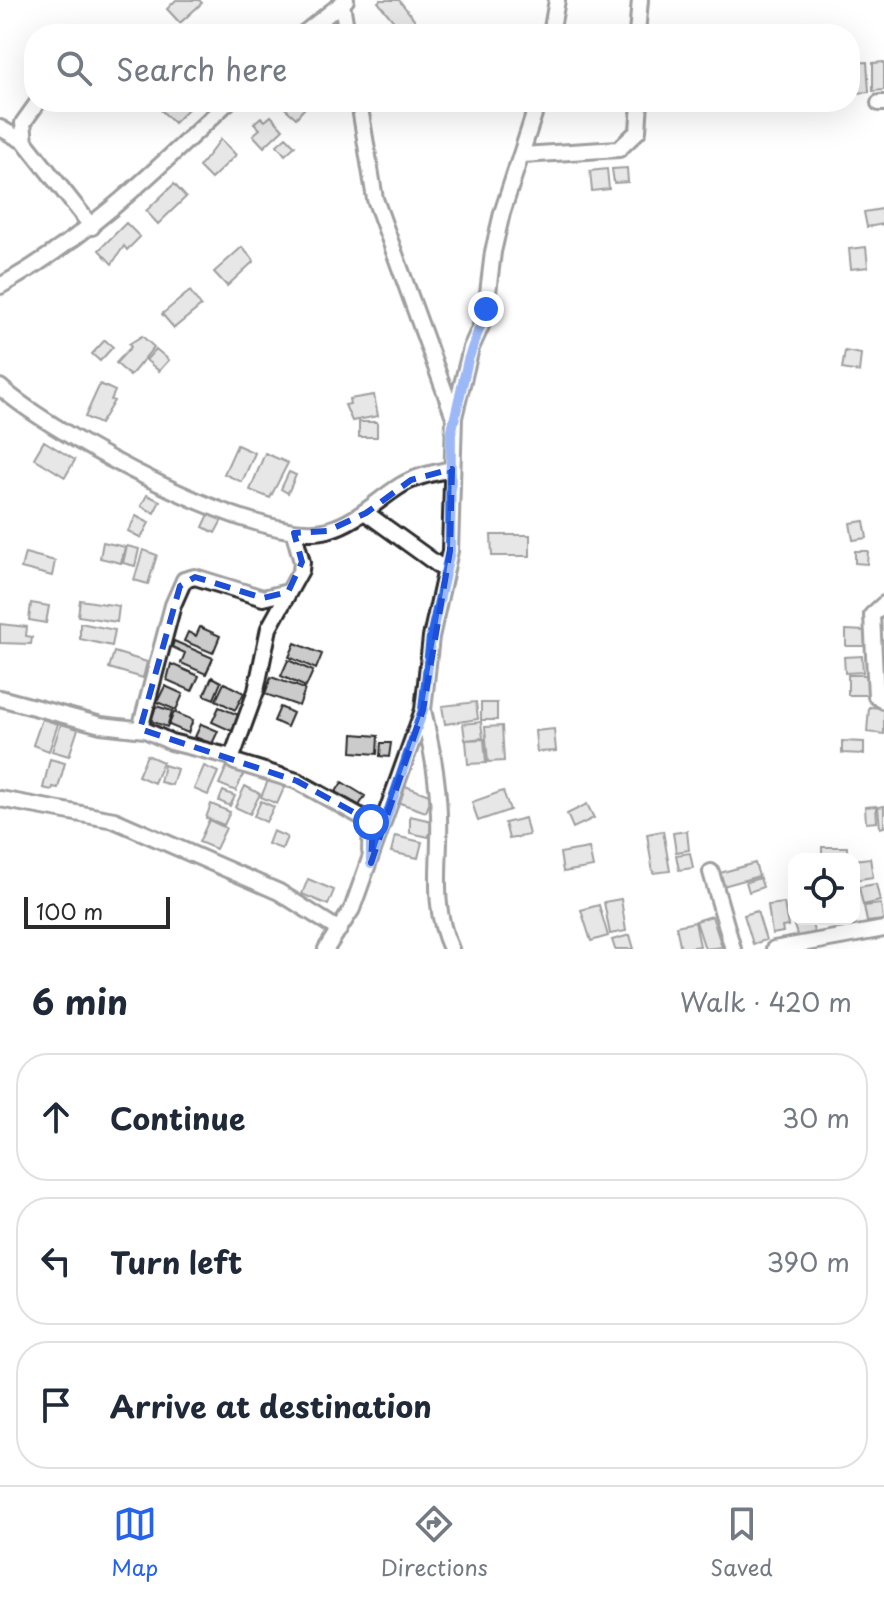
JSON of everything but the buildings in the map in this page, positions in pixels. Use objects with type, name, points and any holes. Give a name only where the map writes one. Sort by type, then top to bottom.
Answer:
[{"type":"street","points":[[553,24],[557,0]]},
{"type":"street","points":[[638,24],[640,0]]},
{"type":"street","points":[[316,24],[344,2]]},
{"type":"street","points":[[344,2],[346,24]]},
{"type":"street","points":[[25,142],[23,123],[31,112]]},
{"type":"street","points":[[0,286],[43,262],[92,227],[217,112]]},
{"type":"street","points":[[361,112],[375,199],[454,417]]},
{"type":"street","points":[[326,949],[352,909],[371,863],[423,710],[431,637],[450,551],[454,417],[471,348],[485,317],[493,252],[535,112]]},
{"type":"street","points":[[522,155],[619,149],[638,131],[639,112]]},
{"type":"street","points":[[0,128],[25,142],[92,227]]},
{"type":"street","points":[[4,396],[117,465],[251,523],[294,533],[327,531],[366,513],[411,480],[452,469]]},
{"type":"street","points":[[366,513],[445,570]]},
{"type":"street","points":[[232,757],[256,691],[269,628],[288,592],[297,582],[302,562],[294,533]]},
{"type":"street","points":[[140,729],[173,605],[184,580],[195,577],[263,598],[288,592]]},
{"type":"street","points":[[884,604],[874,610],[871,620],[876,696],[884,701]]},
{"type":"street","points":[[0,698],[101,725],[140,729],[297,781],[371,822],[371,863]]},
{"type":"street","points":[[423,710],[434,760],[439,816],[438,910],[451,949]]},
{"type":"street","points":[[0,799],[114,820],[279,892],[339,930]]},
{"type":"street","points":[[711,872],[733,949]]},
{"type":"street","points":[[774,949],[884,929]]},
{"type":"highlighted area","points":[[452,469],[450,551],[423,710],[371,863],[373,823],[297,781],[140,729],[180,586],[195,577],[263,598],[288,592],[302,562],[294,533],[327,531],[366,513],[411,480]]},
{"type":"route","points":[[371,822],[371,863],[423,710],[431,637],[450,551],[451,434],[471,348],[486,309]]}]
